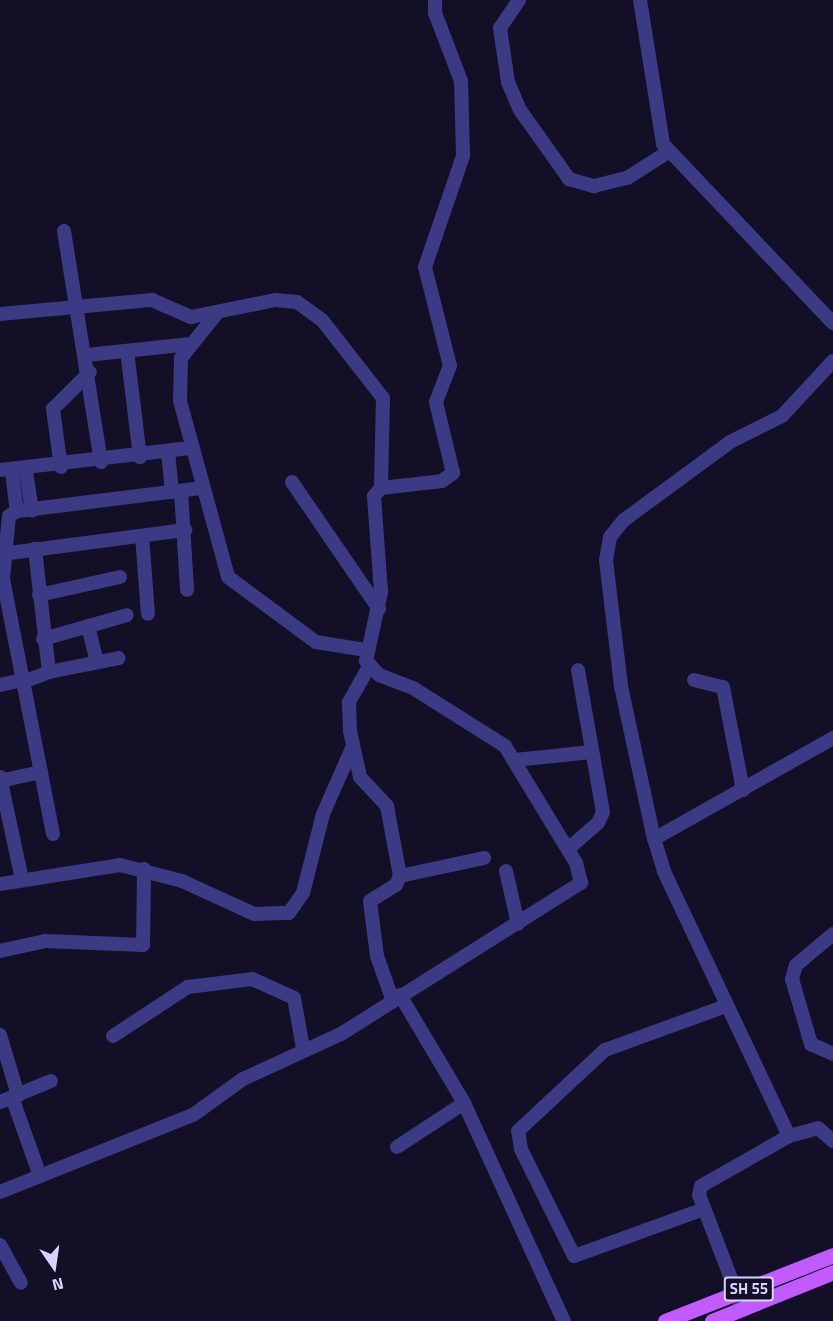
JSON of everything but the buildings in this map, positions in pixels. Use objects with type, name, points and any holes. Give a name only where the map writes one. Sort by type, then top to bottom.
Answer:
[{"type":"main road","name":"SH 55","points":[[665,1321],[833,1255]]},
{"type":"main road","points":[[712,1321],[833,1272]]},
{"type":"street","points":[[381,488],[441,481],[453,473],[436,396],[450,366],[425,267],[463,156],[461,81],[435,13],[435,0]]},
{"type":"street","points":[[519,0],[500,28],[508,82],[520,110],[568,179],[594,186],[627,178],[668,152]]},
{"type":"street","points":[[640,0],[651,51],[656,120],[668,152],[762,243],[833,323]]},
{"type":"street","points":[[64,231],[90,372],[101,462]]},
{"type":"street","points":[[0,314],[152,300],[184,315],[217,314],[288,300],[322,320],[383,398],[381,488],[372,504],[379,609],[366,650],[369,665],[349,702],[353,746],[360,777],[387,806],[400,876]]},
{"type":"street","points":[[217,314],[190,344],[178,367],[190,448],[201,488],[235,586],[316,642],[366,650]]},
{"type":"street","points":[[87,356],[190,344]]},
{"type":"street","points":[[127,351],[140,457]]},
{"type":"street","points":[[789,1136],[726,1006],[654,839],[621,686],[606,560],[610,537],[624,520],[730,442],[782,416],[833,361]]},
{"type":"street","points":[[61,467],[53,409],[90,372]]},
{"type":"street","points":[[12,471],[140,457],[190,448]]},
{"type":"street","points":[[168,452],[185,530],[187,590]]},
{"type":"street","points":[[12,471],[17,511]]},
{"type":"street","points":[[12,471],[32,511]]},
{"type":"street","points":[[292,482],[379,609]]},
{"type":"street","points":[[53,834],[23,681],[2,554],[9,516],[17,511],[32,511],[201,488]]},
{"type":"street","points":[[2,554],[185,530]]},
{"type":"street","points":[[142,536],[148,614]]},
{"type":"street","points":[[35,549],[43,639],[49,672]]},
{"type":"street","points":[[39,595],[120,577]]},
{"type":"street","points":[[43,639],[127,615]]},
{"type":"street","points":[[88,626],[97,662]]},
{"type":"street","points":[[0,685],[118,658]]},
{"type":"street","points":[[0,1192],[193,1115],[243,1079],[303,1048],[341,1034],[581,883],[568,849],[515,760],[498,740],[369,665]]},
{"type":"street","points":[[568,849],[598,824],[603,812],[578,670]]},
{"type":"street","points":[[694,680],[723,687],[742,790]]},
{"type":"street","points":[[654,839],[833,738]]},
{"type":"street","points":[[0,884],[90,867],[144,869],[254,914],[289,913],[303,894],[322,814],[353,746]]},
{"type":"street","points":[[515,760],[592,752]]},
{"type":"street","points":[[22,880],[0,779],[41,772]]},
{"type":"street","points":[[484,858],[400,876],[368,905],[397,998],[464,1103],[564,1321]]},
{"type":"street","points":[[0,951],[45,941],[143,945],[144,869]]},
{"type":"street","points":[[506,871],[518,924]]},
{"type":"street","points":[[833,934],[796,965],[792,979],[811,1044],[833,1054]]},
{"type":"street","points":[[113,1036],[188,987],[252,979],[294,998],[303,1048]]},
{"type":"street","points":[[704,1209],[574,1256],[521,1149],[518,1131],[605,1050],[726,1006]]},
{"type":"street","points":[[0,1035],[10,1098],[40,1176]]},
{"type":"street","points":[[10,1098],[51,1082]]},
{"type":"street","points":[[398,1147],[464,1103]]},
{"type":"street","points":[[743,1310],[699,1195],[711,1177],[789,1136],[818,1128],[833,1141]]},
{"type":"street","points":[[0,1245],[21,1282]]}]
